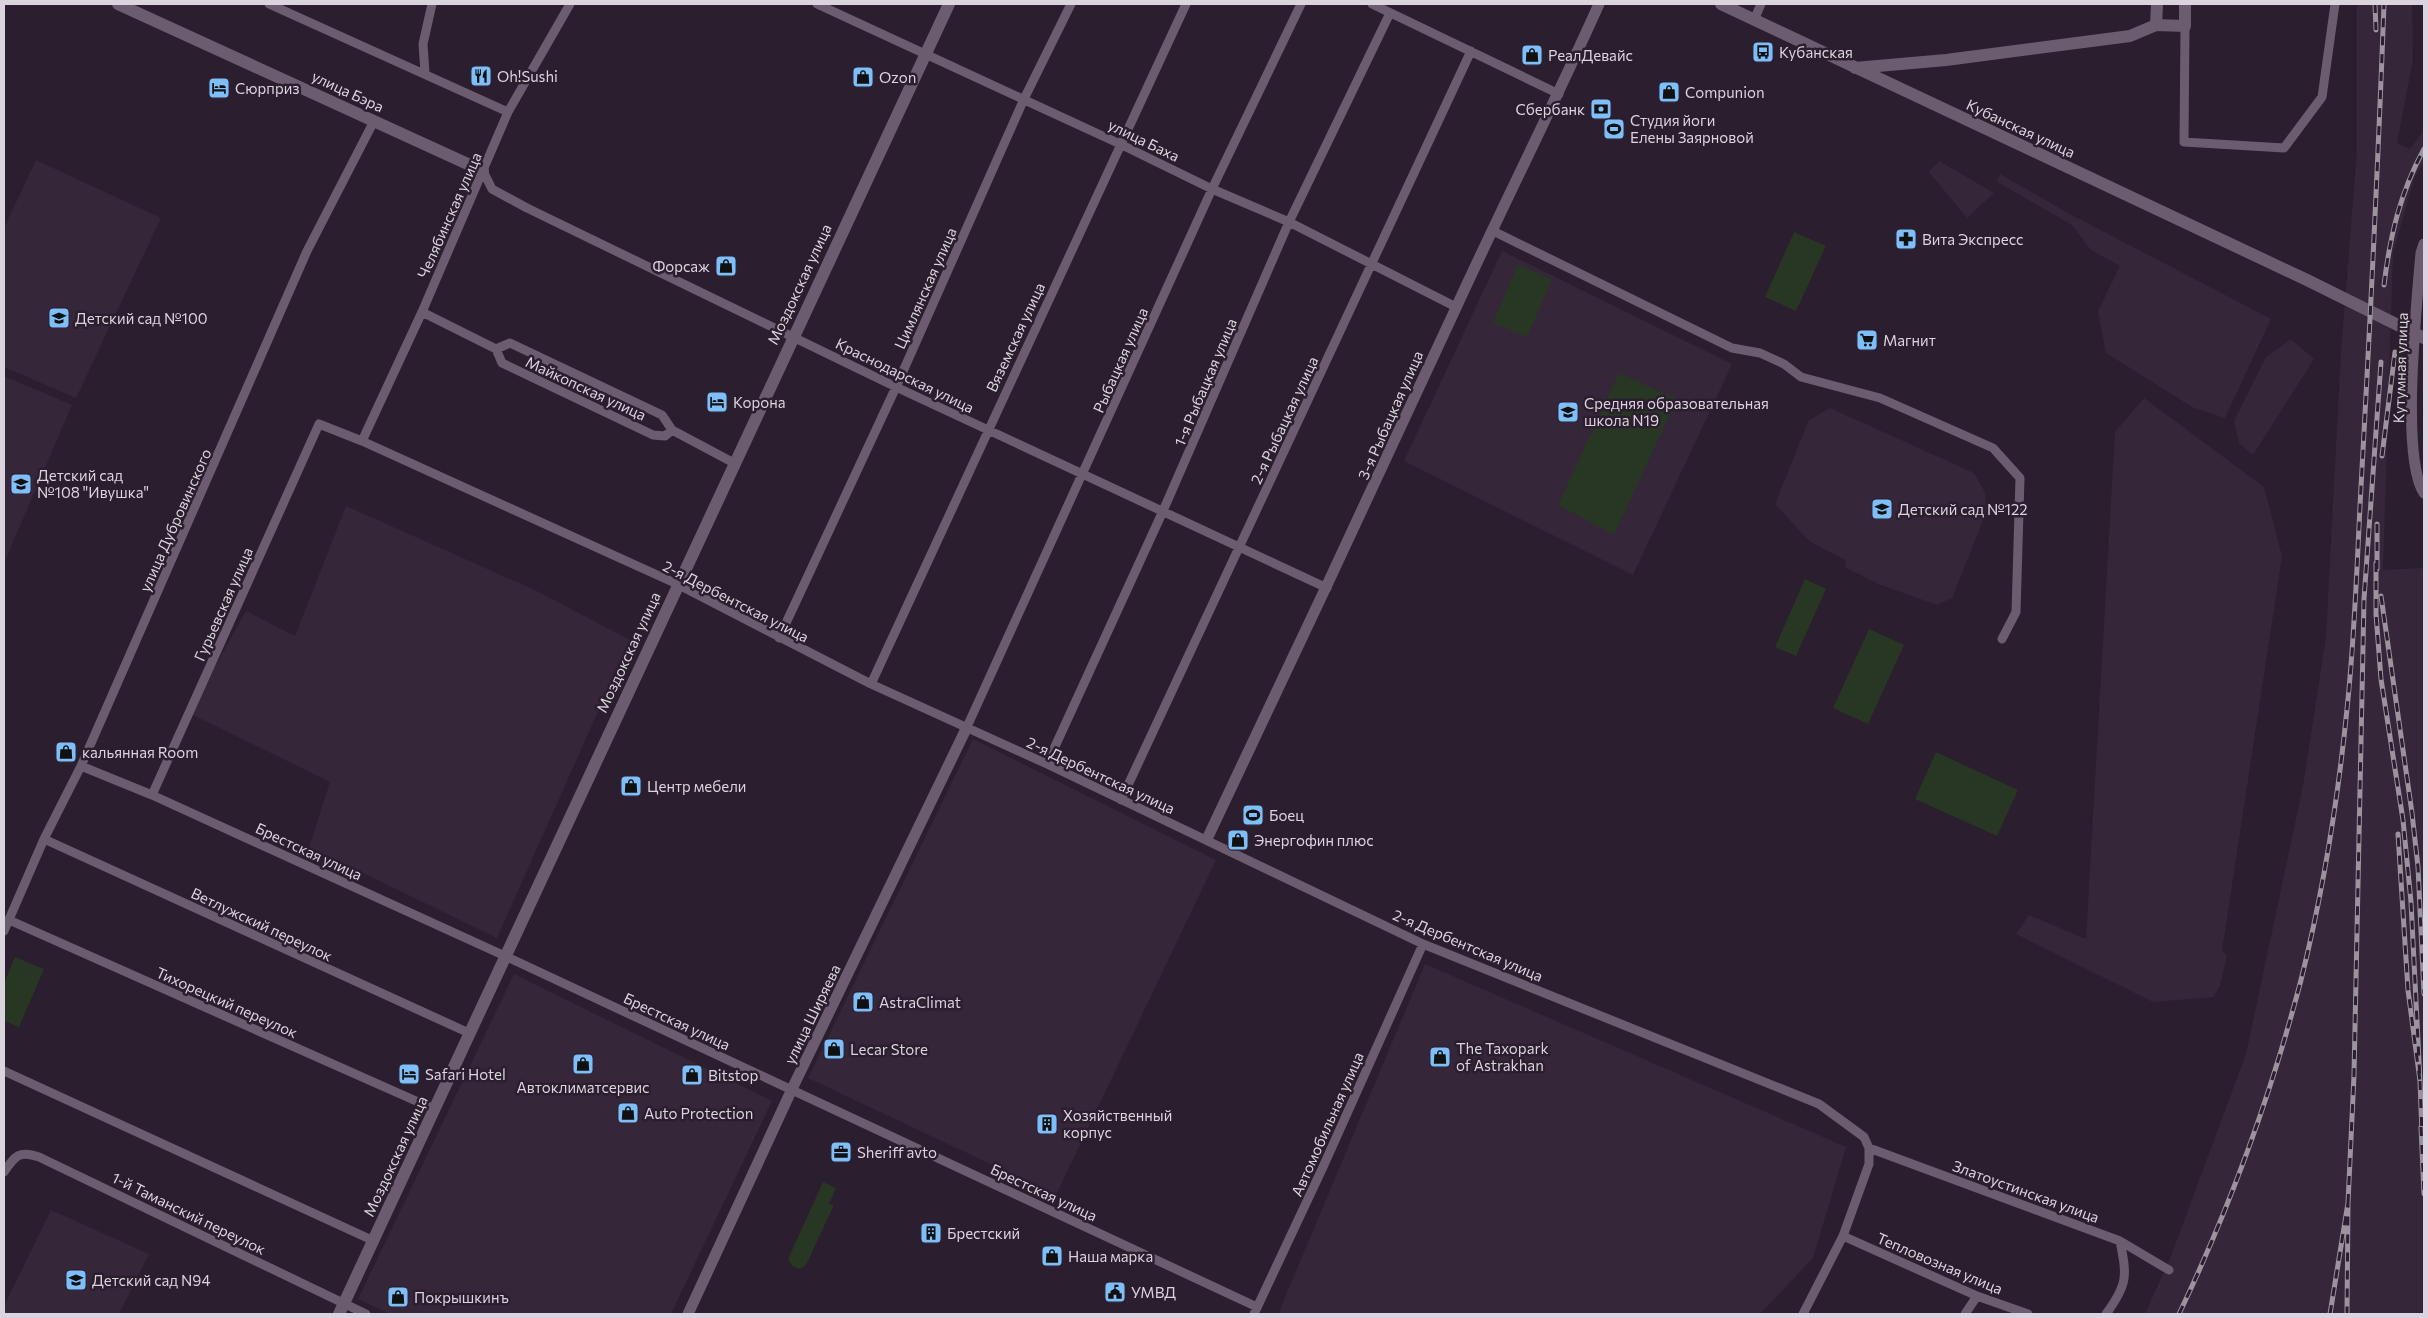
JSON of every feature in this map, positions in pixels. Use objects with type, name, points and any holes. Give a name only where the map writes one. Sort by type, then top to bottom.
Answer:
[{"type":"main road","name":"улица Бэра","points":[[118,4],[483,171]]},
{"type":"main road","name":"Моздокская улица","points":[[341,1309],[793,335],[949,4]]},
{"type":"main road","name":"Кубанская улица","points":[[1721,4],[2307,280],[2424,338]]},
{"type":"main road","points":[[2156,25],[2157,4]]},
{"type":"main road","points":[[1855,68],[1946,60],[2130,36],[2156,25],[2185,26],[2185,4]]},
{"type":"street","points":[[269,4],[508,112]]},
{"type":"street","points":[[425,73],[423,44],[432,4]]},
{"type":"street","name":"Челябинская улица","points":[[362,441],[422,312],[508,112],[570,4]]},
{"type":"street","name":"улица Баха","points":[[817,4],[1120,144],[1212,189],[1289,222],[1372,263],[1456,308]]},
{"type":"street","name":"Цимлянская улица","points":[[779,638],[896,387],[1024,100],[1071,4]]},
{"type":"street","name":"Вяземская улица","points":[[870,684],[1186,4]]},
{"type":"street","name":"Рыбацкая улица","points":[[966,729],[1212,189],[1301,4]]},
{"type":"street","points":[[1372,4],[1559,94]]},
{"type":"street","name":"3-я Рыбацкая улица","points":[[1207,839],[1327,588],[1456,308],[1559,94],[1599,4]]},
{"type":"street","points":[[1754,20],[1761,4]]},
{"type":"street","points":[[2185,26],[2184,142],[2284,148],[2322,97],[2334,4]]},
{"type":"street","name":"1-я Рыбацкая улица","points":[[1047,764],[1164,511],[1289,222],[1390,13]]},
{"type":"street","name":"2-я Рыбацкая улица","points":[[1121,800],[1471,51]]},
{"type":"street","name":"улица Дубровинского","points":[[4,931],[44,839],[81,766],[307,252],[374,121]]},
{"type":"street","name":"Краснодарская улица","points":[[483,171],[492,189],[527,208],[793,335],[896,387],[1327,588]]},
{"type":"street","points":[[1494,231],[1732,348],[1760,353],[1784,364],[1801,377],[1880,398],[1993,448],[2020,478],[2016,612],[2002,640]]},
{"type":"street","name":"Кутумная улица","points":[[2424,244],[2421,253],[2412,387],[2412,428],[2418,483],[2424,492]]},
{"type":"street","name":"Майкопская улица","points":[[422,312],[496,349],[502,363],[653,435],[665,436],[672,430]]},
{"type":"street","name":"Майкопская улица","points":[[496,349],[510,343],[662,415],[672,430],[734,462]]},
{"type":"street","name":"2-я Дербентская улица","points":[[319,424],[362,441],[677,584],[870,684],[1207,839],[1423,944],[1819,1104],[1864,1137],[1869,1148]]},
{"type":"street","name":"Гурьевская улица","points":[[152,795],[319,424]]},
{"type":"street","name":"улица Ширяева","points":[[688,1314],[792,1089],[966,729]]},
{"type":"street","name":"Брестская улица","points":[[81,766],[152,795],[792,1089],[1256,1311]]},
{"type":"street","name":"Ветлужский переулок","points":[[44,839],[469,1033]]},
{"type":"street","name":"Тихорецкий переулок","points":[[8,920],[434,1109]]},
{"type":"street","name":"Автомобильная улица","points":[[1256,1311],[1324,1167],[1423,944]]},
{"type":"street","points":[[4,1070],[374,1241]]},
{"type":"street","points":[[1803,1314],[1843,1236],[1869,1164],[1869,1148]]},
{"type":"street","name":"Златоустинская улица","points":[[1869,1148],[2120,1241],[2169,1270]]},
{"type":"street","name":"1-й Таманский переулок","points":[[4,1172],[13,1159],[20,1154],[28,1153],[39,1157],[341,1309],[366,1314]]},
{"type":"street","name":"Тепловозная улица","points":[[1843,1236],[1977,1296],[2028,1314]]},
{"type":"street","points":[[2106,1314],[2121,1292],[2126,1272],[2120,1241]]},
{"type":"street","points":[[1965,1314],[1977,1296]]},
{"type":"shaded area","points":[[2357,4],[2412,4],[2413,60],[2397,143],[2410,149],[2424,130],[2424,161],[2414,179],[2393,253],[2383,570],[2424,568],[2424,1314],[2145,1314],[2171,1256],[2246,1054],[2303,786],[2326,637],[2341,352],[2357,150]]},
{"type":"shaded area","name":"Детский сад №100","points":[[36,160],[161,218],[76,398],[4,367],[4,228]]},
{"type":"shaded area","points":[[1939,161],[1994,193],[1967,218],[1929,172]]},
{"type":"shaded area","points":[[2000,174],[2068,213],[2271,319],[2225,418],[2192,407],[2106,353],[2098,311],[2120,266],[2091,250],[2072,225],[1997,182]]},
{"type":"shaded area","name":"Средняя образовательная школа N19","points":[[1502,251],[1732,364],[1633,575],[1404,461]]},
{"type":"shaded area","points":[[2291,339],[2314,359],[2253,455],[2239,443],[2234,421],[2266,357]]},
{"type":"shaded area","name":"Детский сад №108 \"Ивушка\"","points":[[4,376],[72,405],[4,563]]},
{"type":"shaded area","points":[[2144,398],[2264,487],[2282,556],[2222,951],[2227,955],[2220,986],[2213,997],[2153,1002],[2016,934],[2029,915],[2086,939],[2115,432]]},
{"type":"shaded area","name":"Детский сад №122","points":[[1830,408],[1974,473],[1985,492],[1986,513],[1952,598],[1937,605],[1881,585],[1846,568],[1845,560],[1809,541],[1775,504],[1809,420]]},
{"type":"shaded area","points":[[346,506],[537,591],[630,640],[497,938],[309,847],[330,782],[189,713],[246,611],[295,636]]},
{"type":"shaded area","points":[[973,739],[1216,860],[1056,1195],[808,1078]]},
{"type":"shaded area","points":[[1425,964],[1846,1147],[1813,1258],[1760,1314],[1278,1314]]},
{"type":"shaded area","points":[[514,974],[772,1101],[671,1314],[390,1314],[358,1299]]},
{"type":"shaded area","name":"Детский сад N94","points":[[51,1210],[149,1254],[119,1314],[4,1314],[4,1306]]},
{"type":"green space","points":[[1794,232],[1826,246],[1796,311],[1765,297]]},
{"type":"green space","points":[[1518,264],[1552,280],[1527,337],[1493,323]]},
{"type":"green space","points":[[1619,373],[1677,399],[1614,535],[1558,505]]},
{"type":"green space","points":[[1805,579],[1826,589],[1796,656],[1775,647]]},
{"type":"green space","points":[[1869,629],[1904,645],[1868,724],[1833,708]]},
{"type":"green space","points":[[1936,752],[2018,790],[1997,836],[1915,799]]},
{"type":"green space","points":[[15,957],[44,969],[19,1027],[4,1021],[4,983]]},
{"type":"green space","points":[[823,1182],[836,1188],[829,1204],[834,1205],[806,1265],[800,1269],[792,1266],[788,1259]]},
{"type":"railway","points":[[2375,4],[2376,30]]},
{"type":"railway","points":[[2179,1314],[2232,1192],[2263,1108],[2276,1066],[2309,947],[2334,811],[2347,709],[2354,626],[2374,246],[2384,4]]},
{"type":"railway","points":[[2384,285],[2389,249],[2397,215],[2408,182],[2424,149]]},
{"type":"railway","points":[[2382,456],[2395,352]]},
{"type":"railway","points":[[2348,1203],[2354,1075],[2364,599],[2381,362]]},
{"type":"railway","points":[[2377,524],[2377,569]]},
{"type":"railway","points":[[2376,563],[2376,614],[2381,679],[2403,820],[2411,902],[2420,1081],[2408,990],[2398,834]]},
{"type":"railway","points":[[2381,596],[2418,867],[2424,994]]},
{"type":"railway","points":[[2420,1081],[2422,1134]]},
{"type":"railway","points":[[2421,1127],[2424,1194]]},
{"type":"railway","points":[[2330,1314],[2348,1203],[2347,1314]]},
{"type":"place","name":"Кубанская","points":[[1763,52]]},
{"type":"place","name":"РеалДевайс","points":[[1532,55]]},
{"type":"place","name":"Oh!Sushi","points":[[481,76]]},
{"type":"place","name":"Ozon","points":[[863,77]]},
{"type":"place","name":"Сюрприз","points":[[219,88]]},
{"type":"place","name":"Compunion","points":[[1669,92]]},
{"type":"place","name":"Сбербанк","points":[[1601,109]]},
{"type":"place","name":"Студия йоги Елены Заярновой","points":[[1614,129]]},
{"type":"place","name":"Вита Экспресс","points":[[1906,239]]},
{"type":"place","name":"Форсаж","points":[[726,266]]},
{"type":"place","name":"Детский сад №100","points":[[59,318]]},
{"type":"place","name":"Магнит","points":[[1867,340]]},
{"type":"place","name":"Корона","points":[[717,402]]},
{"type":"place","name":"Средняя образовательная школа N19","points":[[1568,412]]},
{"type":"place","name":"Детский сад №108 \"Ивушка\"","points":[[21,484]]},
{"type":"place","name":"Детский сад №122","points":[[1882,509]]},
{"type":"place","name":"кальянная Room","points":[[66,752]]},
{"type":"place","name":"Центр мебели","points":[[631,786]]},
{"type":"place","name":"Боец","points":[[1253,815]]},
{"type":"place","name":"Энергофин плюс","points":[[1238,840]]},
{"type":"place","name":"AstraClimat","points":[[863,1002]]},
{"type":"place","name":"Lecar Store","points":[[834,1049]]},
{"type":"place","name":"The Taxopark of Astrakhan","points":[[1440,1057]]},
{"type":"place","name":"Автоклиматсервис","points":[[583,1064]]},
{"type":"place","name":"Safari Hotel","points":[[409,1074]]},
{"type":"place","name":"Bitstop","points":[[692,1075]]},
{"type":"place","name":"Auto Protection","points":[[628,1113]]},
{"type":"place","name":"Хозяйственный корпус","points":[[1047,1124]]},
{"type":"place","name":"Sheriff avto","points":[[841,1152]]},
{"type":"place","name":"Брестский","points":[[931,1233]]},
{"type":"place","name":"Наша марка","points":[[1052,1256]]},
{"type":"place","name":"Детский сад N94","points":[[76,1280]]},
{"type":"place","name":"УМВД","points":[[1115,1292]]},
{"type":"place","name":"Покрышкинъ","points":[[398,1297]]}]
